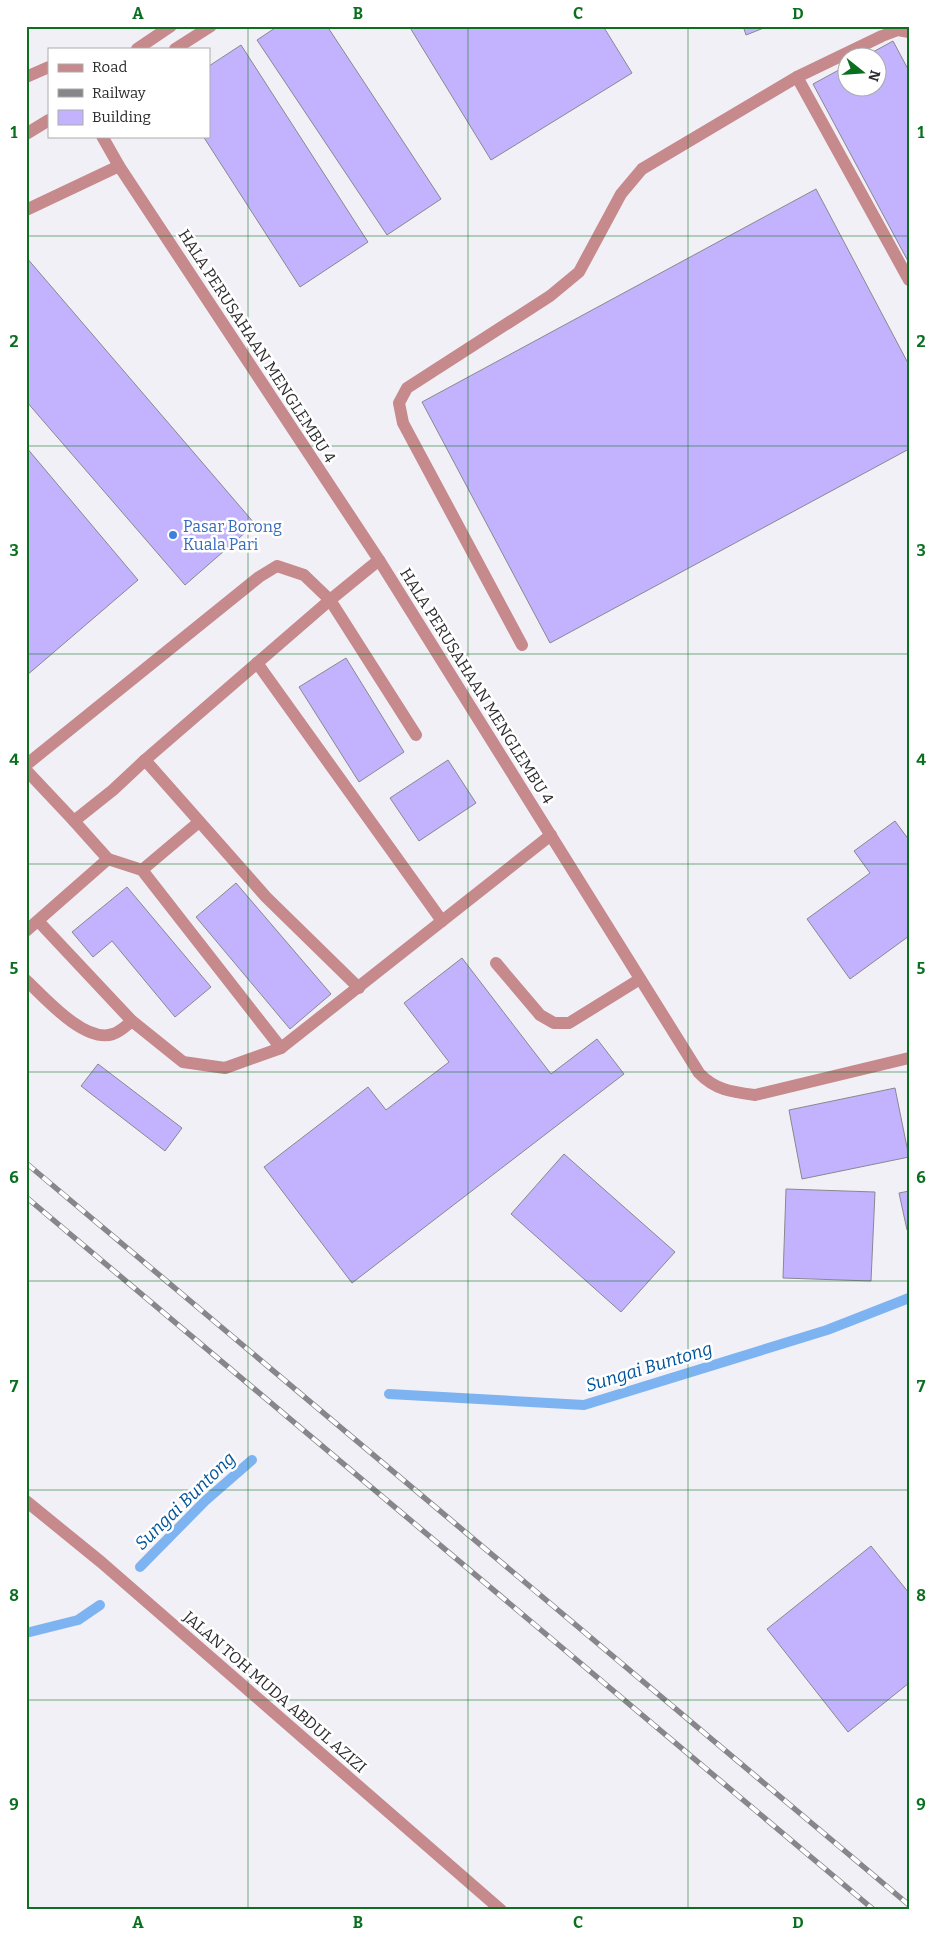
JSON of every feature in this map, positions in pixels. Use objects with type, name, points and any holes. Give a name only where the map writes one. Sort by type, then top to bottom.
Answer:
[{"type":"street","points":[[138,48],[171,26]]},
{"type":"street","points":[[177,48],[210,26]]},
{"type":"street","points":[[522,645],[403,423],[399,403],[407,388],[550,296],[579,272],[621,194],[642,169],[797,77],[882,36],[898,30],[909,32]]},
{"type":"street","points":[[26,77],[48,67]]},
{"type":"street","points":[[797,77],[909,280]]},
{"type":"street","points":[[31,130],[48,121]]},
{"type":"street","name":"HALA PERUSAHAAN MENGLEMBU 4","points":[[103,138],[119,166],[380,560],[700,1073],[709,1083],[731,1092],[755,1095],[909,1058]]},
{"type":"street","points":[[26,210],[119,166]]},
{"type":"street","points":[[74,821],[113,790],[330,600],[380,560]]},
{"type":"street","points":[[26,765],[259,577],[277,566],[304,575],[330,600],[416,735]]},
{"type":"street","points":[[257,663],[442,921]]},
{"type":"street","points":[[145,760],[266,897],[359,988]]},
{"type":"street","points":[[26,770],[108,859],[142,870],[281,1048]]},
{"type":"street","points":[[142,870],[199,822]]},
{"type":"street","points":[[38,922],[132,1021],[183,1062],[225,1068],[281,1048],[550,835]]},
{"type":"street","points":[[26,931],[108,859]]},
{"type":"street","points":[[496,963],[540,1015],[554,1023],[569,1024],[640,979]]},
{"type":"street","points":[[26,980],[64,1016],[96,1034],[113,1034],[132,1021]]},
{"type":"street","name":"JALAN TOH MUDA ABDUL AZIZI","points":[[26,1501],[100,1562],[501,1910]]},
{"type":"building","points":[[278,26],[327,26],[441,199],[387,235],[257,40]]},
{"type":"building","points":[[409,26],[603,26],[632,73],[491,160]]},
{"type":"building","points":[[743,26],[769,26],[746,35]]},
{"type":"building","points":[[893,41],[909,71],[909,263],[813,84],[838,70],[838,98],[888,98],[888,48],[880,48]]},
{"type":"building","points":[[241,45],[368,242],[300,287],[204,138],[210,138],[210,65]]},
{"type":"building","points":[[816,189],[909,365],[909,449],[550,643],[422,402]]},
{"type":"building","points":[[26,257],[255,524],[185,585],[26,401]]},
{"type":"building","points":[[26,447],[138,580],[26,676]]},
{"type":"building","points":[[346,658],[404,752],[359,782],[299,687]]},
{"type":"building","points":[[448,760],[476,803],[419,841],[390,798]]},
{"type":"building","points":[[895,821],[909,840],[909,936],[850,979],[807,919],[870,873],[854,851]]},
{"type":"building","points":[[236,883],[331,994],[290,1029],[196,917]]},
{"type":"building","points":[[127,887],[211,987],[175,1017],[112,941],[93,957],[72,932]]},
{"type":"building","points":[[462,958],[551,1074],[597,1039],[624,1074],[352,1283],[264,1167],[368,1087],[386,1110],[449,1062],[404,1003]]},
{"type":"building","points":[[98,1064],[182,1128],[165,1151],[81,1086]]},
{"type":"building","points":[[895,1088],[909,1157],[802,1179],[789,1110]]},
{"type":"building","points":[[564,1154],[675,1252],[621,1312],[511,1214]]},
{"type":"building","points":[[786,1189],[875,1192],[871,1281],[783,1278]]},
{"type":"building","points":[[909,1191],[909,1230],[907,1230],[899,1193]]},
{"type":"building","points":[[871,1546],[909,1593],[909,1683],[848,1732],[767,1629]]},
{"type":"waterway","name":"Sungai Buntong","points":[[389,1394],[584,1405],[827,1330],[909,1298]]},
{"type":"waterway","name":"Sungai Buntong","points":[[140,1567],[205,1501],[252,1460]]},
{"type":"waterway","name":"Sungai Buntong","points":[[26,1633],[78,1620],[100,1605]]},
{"type":"railway","points":[[26,1163],[909,1905]]},
{"type":"railway","points":[[26,1197],[874,1910]]},
{"type":"place","name":"Pasar Borong Kuala Pari","points":[[173,535]]}]
